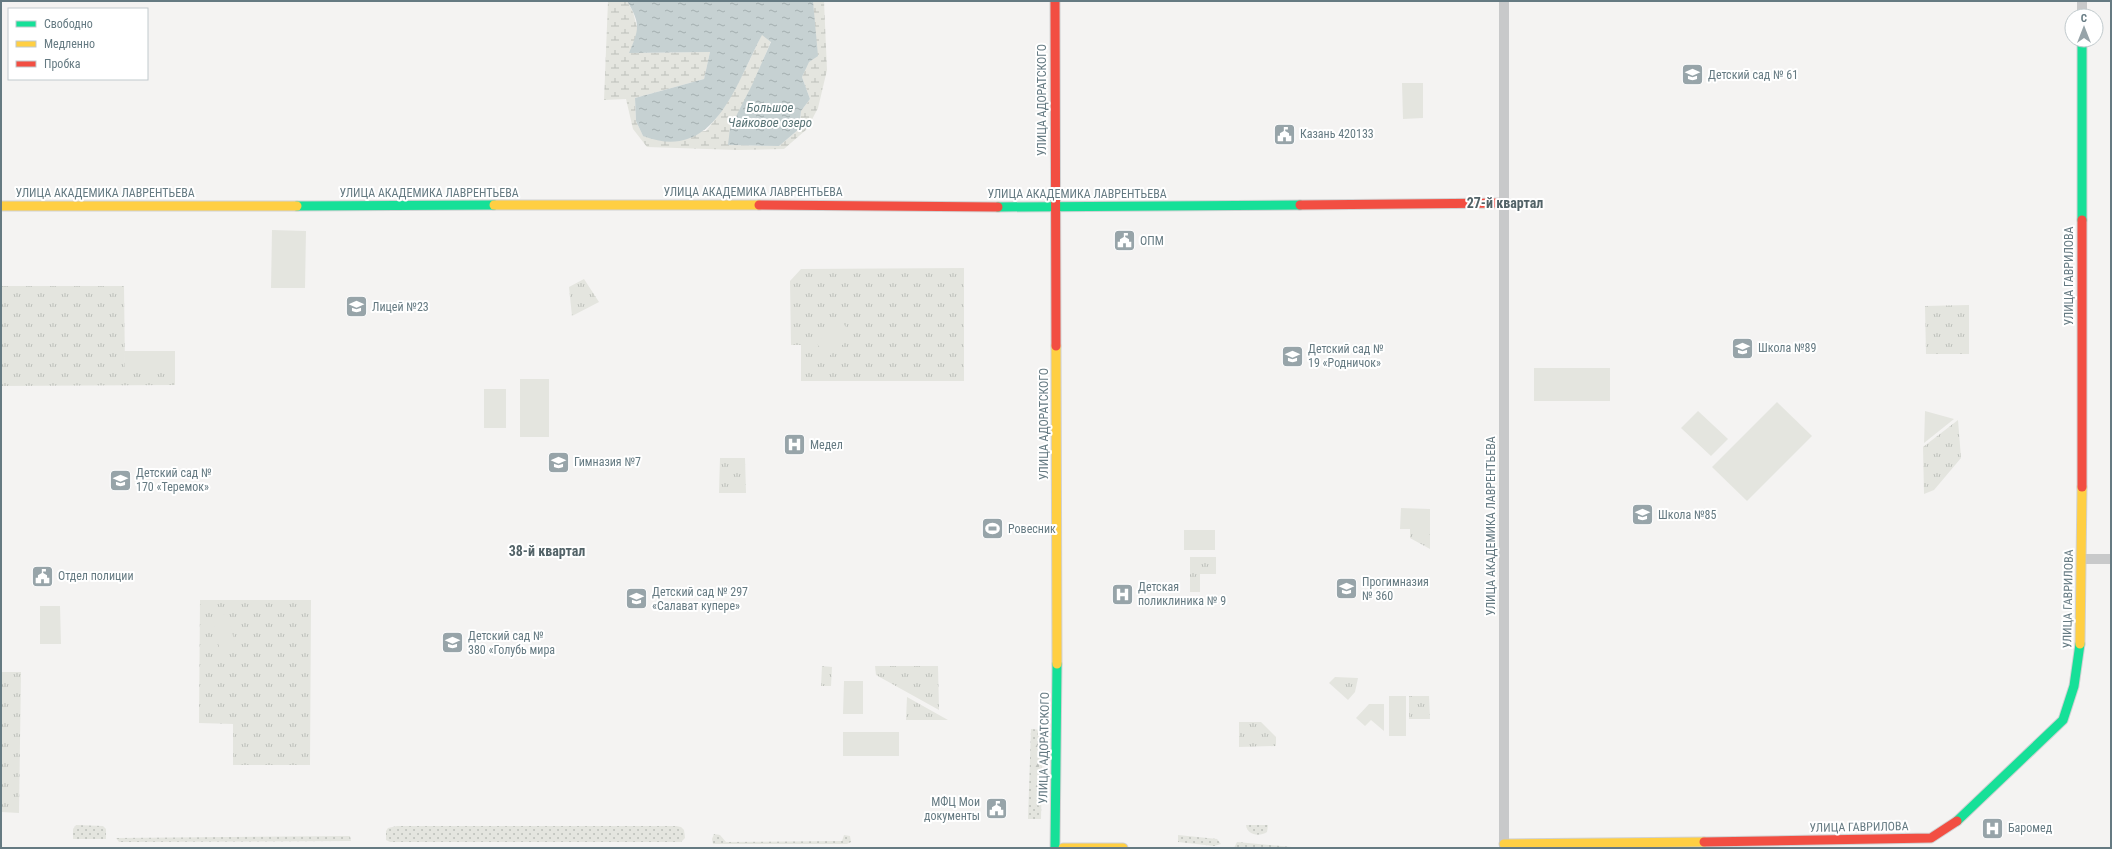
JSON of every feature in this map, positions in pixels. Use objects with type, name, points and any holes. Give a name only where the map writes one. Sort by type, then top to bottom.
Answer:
[{"type":"street","name":"УЛИЦА АДОРАТСКОГО","points":[[1055,1],[1057,640],[1055,848]]},
{"type":"street","name":"УЛИЦА АКАДЕМИКА ЛАВРЕНТЬЕВА","points":[[1504,1],[1504,846]]},
{"type":"street","name":"УЛИЦА ГАВРИЛОВА","points":[[1504,846],[1841,841],[1931,838],[1956,822],[2063,720],[2072,696],[2080,656],[2082,628],[2082,48]]},
{"type":"street","name":"УЛИЦА АКАДЕМИКА ЛАВРЕНТЬЕВА","points":[[1,206],[839,205],[1055,208],[1504,203]]},
{"type":"street","points":[[2082,559],[2111,559]]},
{"type":"street","points":[[1063,848],[1123,848]]},
{"type":"green space","points":[[608,1],[627,1],[633,12],[638,31],[630,53],[710,52],[704,79],[635,98],[636,121],[643,136],[706,131],[730,97],[762,34],[771,41],[728,145],[779,146],[799,129],[801,111],[810,99],[802,77],[811,49],[813,1],[824,1],[827,70],[818,108],[807,129],[784,149],[737,150],[647,147],[633,129],[626,99],[604,100]]},
{"type":"green space","points":[[1402,83],[1423,83],[1423,118],[1403,119]]},
{"type":"green space","points":[[272,230],[306,231],[305,288],[271,288]]},
{"type":"green space","points":[[964,268],[964,381],[801,381],[801,345],[791,345],[790,281],[801,269]]},
{"type":"green space","points":[[584,279],[599,302],[572,316],[569,287]]},
{"type":"green space","points":[[1,286],[124,286],[125,370],[175,370],[175,385],[1,386]]},
{"type":"green space","points":[[1969,305],[1969,354],[1926,354],[1925,306]]},
{"type":"green space","points":[[842,322],[853,336],[828,357],[816,343]]},
{"type":"green space","points":[[124,351],[175,351],[175,370],[125,370]]},
{"type":"green space","points":[[1534,368],[1610,368],[1610,401],[1534,401]]},
{"type":"green space","points":[[520,379],[549,379],[549,437],[520,437]]},
{"type":"green space","points":[[484,389],[506,389],[506,428],[484,428]]},
{"type":"green space","points":[[1777,402],[1812,436],[1747,501],[1712,467]]},
{"type":"green space","points":[[1698,411],[1728,439],[1711,456],[1681,428]]},
{"type":"green space","points":[[1925,411],[1954,419],[1924,443]]},
{"type":"green space","points":[[1958,420],[1961,458],[1934,490],[1924,494],[1923,447]]},
{"type":"green space","points":[[720,458],[745,458],[746,493],[719,493]]},
{"type":"green space","points":[[1401,508],[1430,509],[1430,529],[1400,529]]},
{"type":"green space","points":[[1410,529],[1430,529],[1430,549],[1410,538]]},
{"type":"green space","points":[[1184,530],[1215,530],[1215,550],[1184,550]]},
{"type":"green space","points":[[1190,557],[1216,557],[1216,574],[1200,574],[1200,592],[1190,592]]},
{"type":"green space","points":[[200,600],[311,600],[310,765],[233,765],[233,724],[199,723]]},
{"type":"green space","points":[[40,606],[60,606],[61,644],[40,644]]},
{"type":"green space","points":[[227,614],[236,647],[220,651],[212,618]]},
{"type":"green space","points":[[822,666],[832,667],[831,686],[821,686]]},
{"type":"green space","points":[[875,666],[938,666],[939,710],[876,675]]},
{"type":"green space","points":[[1,672],[21,672],[19,813],[1,812]]},
{"type":"green space","points":[[1335,677],[1358,678],[1355,692],[1348,700],[1329,683]]},
{"type":"green space","points":[[844,681],[863,681],[863,714],[843,714]]},
{"type":"green space","points":[[1389,696],[1406,696],[1406,736],[1389,736]]},
{"type":"green space","points":[[1409,696],[1429,696],[1430,719],[1409,719]]},
{"type":"green space","points":[[907,697],[948,720],[906,720]]},
{"type":"green space","points":[[1369,704],[1384,704],[1384,731],[1371,720],[1365,726],[1356,718]]},
{"type":"green space","points":[[1239,722],[1261,722],[1276,737],[1276,746],[1239,747]]},
{"type":"green space","points":[[1031,729],[1043,730],[1041,819],[1028,819]]},
{"type":"green space","points":[[843,732],[899,732],[899,756],[843,756]]},
{"type":"green space","points":[[1036,741],[1039,745],[1038,803],[1034,808],[1032,804],[1033,745]]},
{"type":"green space","points":[[76,825],[103,826],[106,829],[106,839],[73,839],[73,829]]},
{"type":"green space","points":[[1246,825],[1268,825],[1267,832],[1257,835],[1251,833]]},
{"type":"green space","points":[[397,826],[676,826],[681,827],[684,830],[685,838],[681,842],[390,842],[386,840],[386,831],[388,828]]},
{"type":"green space","points":[[714,834],[720,835],[726,842],[842,841],[844,835],[850,836],[851,842],[847,844],[713,844],[712,839]]},
{"type":"green space","points":[[1178,835],[1217,839],[1221,844],[1214,846],[1178,842]]},
{"type":"green space","points":[[350,836],[351,841],[119,842],[116,838]]},
{"type":"green space","points":[[1237,842],[1292,847],[1294,848],[1234,848]]},
{"type":"water","name":"Большое Чайковое озеро","points":[[627,1],[813,1],[818,56],[809,62],[802,77],[810,99],[801,111],[799,129],[779,146],[728,145],[730,128],[752,85],[771,42],[762,35],[732,95],[720,114],[705,129],[688,139],[668,142],[643,136],[636,121],[635,98],[704,79],[710,52],[629,53],[635,38],[637,27],[635,15]]},
{"type":"traffic: fast","points":[[2082,48],[2082,220]]},
{"type":"traffic: fast","points":[[297,206],[494,205]]},
{"type":"traffic: fast","points":[[998,207],[1300,205]]},
{"type":"traffic: fast","points":[[1957,821],[2063,720],[2074,686],[2080,644]]},
{"type":"traffic: fast","points":[[1055,848],[1057,664]]},
{"type":"traffic: slow","points":[[494,205],[759,205]]},
{"type":"traffic: slow","points":[[1,206],[297,206]]},
{"type":"traffic: slow","points":[[1056,346],[1057,664]]},
{"type":"traffic: slow","points":[[2080,644],[2082,487]]},
{"type":"traffic: slow","points":[[1504,844],[1704,842]]},
{"type":"traffic: slow","points":[[1063,848],[1123,848]]},
{"type":"traffic: jam","points":[[1055,1],[1056,346]]},
{"type":"traffic: jam","points":[[1300,205],[1504,203]]},
{"type":"traffic: jam","points":[[759,205],[998,207]]},
{"type":"traffic: jam","points":[[2082,220],[2082,487]]},
{"type":"traffic: jam","points":[[1704,842],[1931,838],[1957,821]]},
{"type":"place","name":"Детский сад № 61","points":[[1692,75]]},
{"type":"place","name":"Казань 420133","points":[[1285,134]]},
{"type":"place","name":"ОПМ","points":[[1124,241]]},
{"type":"place","name":"Лицей №23","points":[[356,307]]},
{"type":"place","name":"Школа №89","points":[[1742,348]]},
{"type":"place","name":"Детский сад № 19 «Родничок»","points":[[1292,356]]},
{"type":"place","name":"Медел","points":[[795,445]]},
{"type":"place","name":"Гимназия №7","points":[[559,462]]},
{"type":"place","name":"Детский сад № 170 «Теремок»","points":[[120,480]]},
{"type":"place","name":"Школа №85","points":[[1643,515]]},
{"type":"place","name":"Ровесник","points":[[993,529]]},
{"type":"place","name":"Отдел полиции","points":[[42,576]]},
{"type":"place","name":"Прогимназия № 360","points":[[1347,589]]},
{"type":"place","name":"Детская поликлиника № 9","points":[[1123,594]]},
{"type":"place","name":"Детский сад № 297 «Салават купере»","points":[[637,599]]},
{"type":"place","name":"Детский сад № 380 «Голубь мира","points":[[452,643]]},
{"type":"place","name":"МФЦ Мои документы","points":[[996,809]]},
{"type":"place","name":"Баромед","points":[[1993,828]]},
{"type":"district","name":"27-й квартал","points":[[1505,203]]},
{"type":"district","name":"38-й квартал","points":[[547,551]]}]
